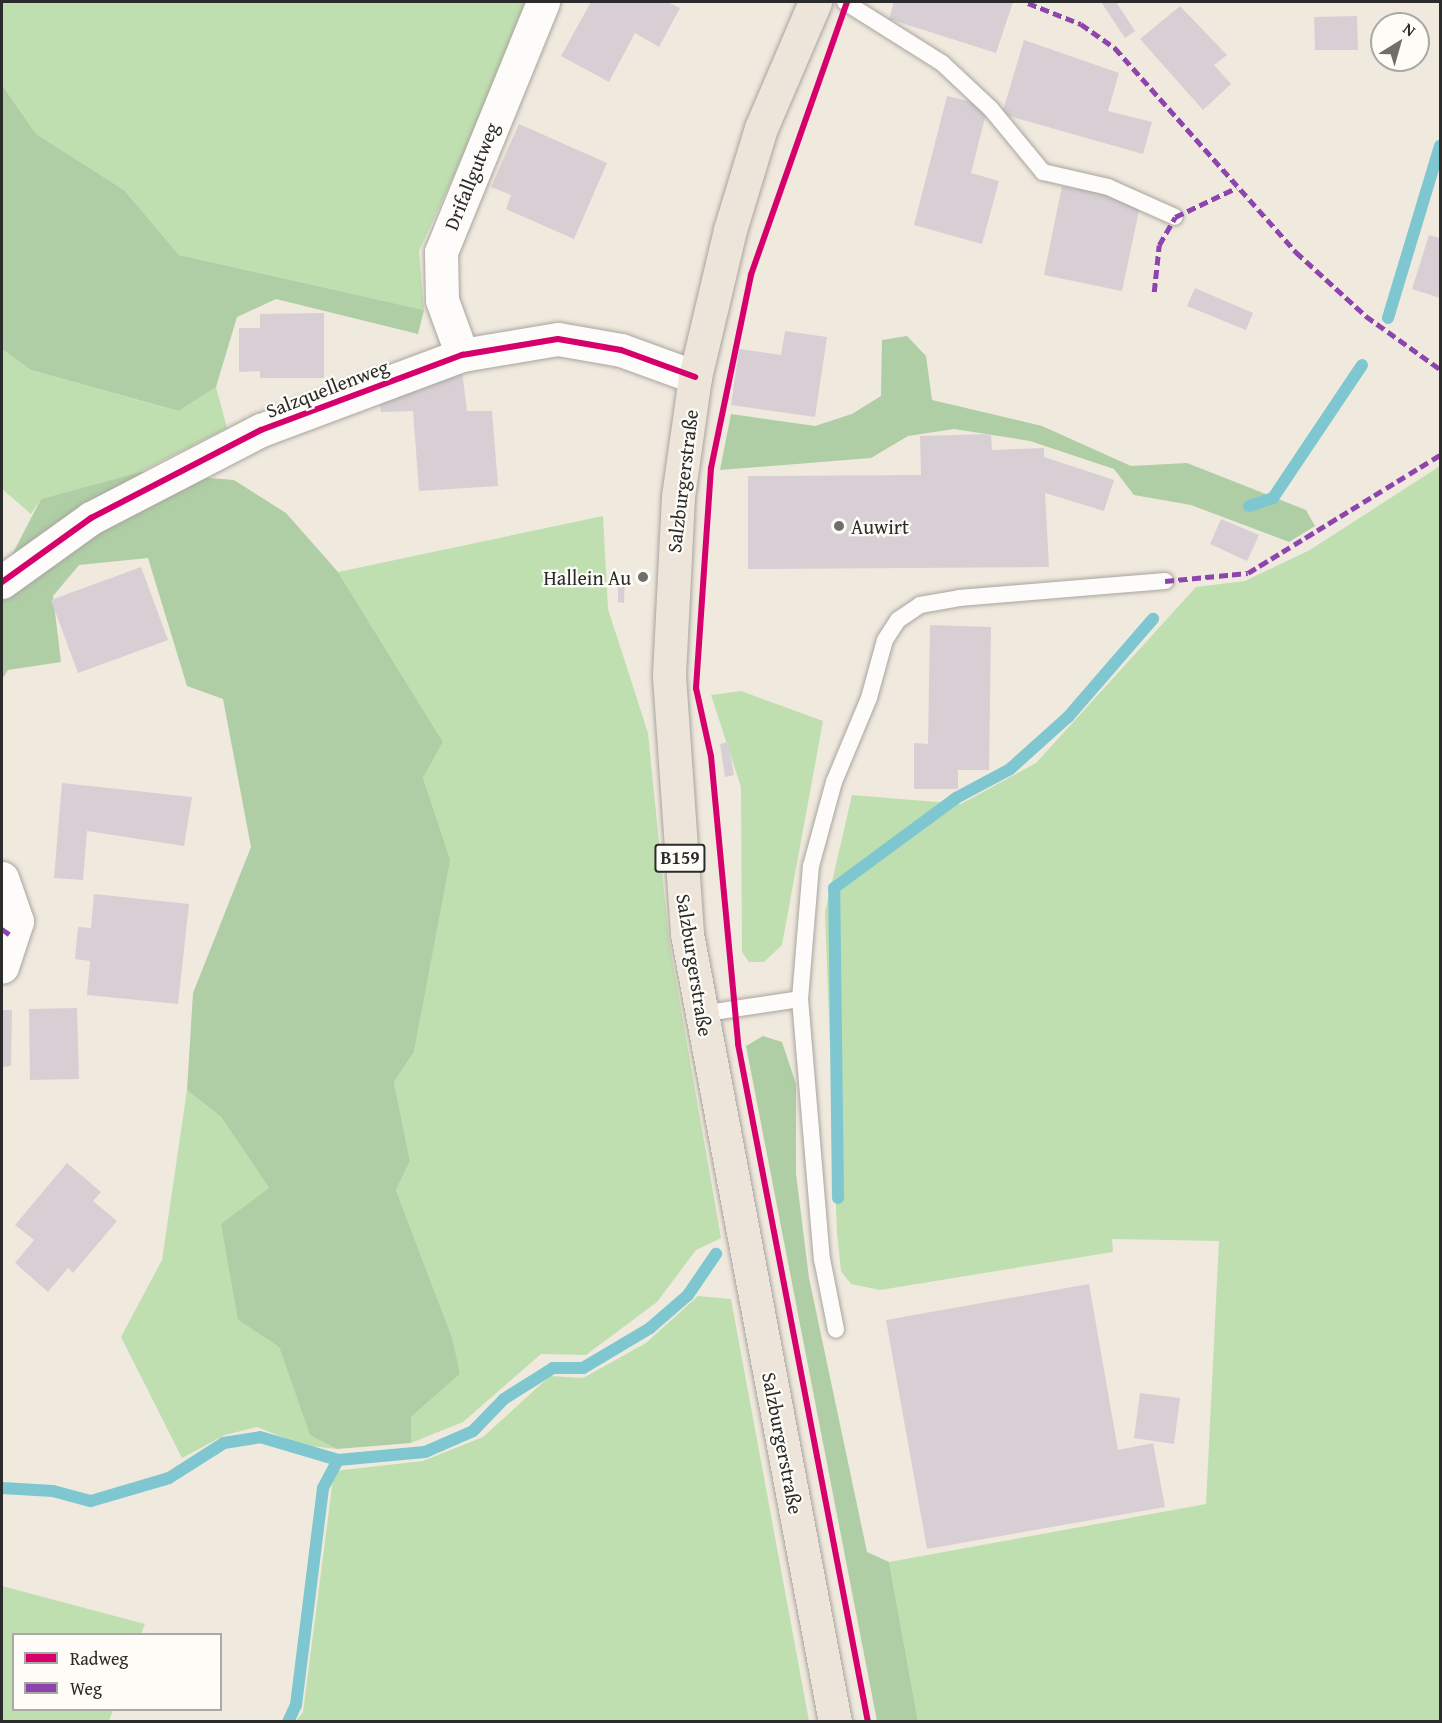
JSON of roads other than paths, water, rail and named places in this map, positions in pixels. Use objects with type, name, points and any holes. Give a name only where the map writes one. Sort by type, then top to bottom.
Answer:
[{"type":"main road","name":"Salzburgerstraße","points":[[815,2],[761,128],[730,230],[695,377],[678,497],[669,676],[679,853],[701,1014],[835,1722]]},
{"type":"street","name":"Drifallgutweg","points":[[462,355],[442,300],[441,252],[543,2]]},
{"type":"street","name":"Salzquellenweg","points":[[2,582],[91,518],[261,430],[462,355],[558,339],[621,350],[695,377]]},
{"type":"street","points":[[2,878],[17,921],[2,967]]},
{"type":"lane","points":[[845,2],[942,63],[992,109],[1043,172],[1108,187],[1175,217]]},
{"type":"lane","points":[[836,1330],[822,1259],[800,999],[811,867],[834,782],[869,698],[885,640],[898,620],[920,604],[959,598],[1165,581]]},
{"type":"lane","points":[[701,1014],[800,999]]},
{"type":"waterway","points":[[1388,318],[1440,146]]},
{"type":"waterway","points":[[1249,506],[1273,498],[1362,365]]},
{"type":"waterway","points":[[838,1198],[834,888],[956,798],[1010,769],[1068,717],[1153,619]]},
{"type":"waterway","points":[[2,1488],[53,1491],[91,1501],[169,1478],[224,1443],[260,1437],[338,1460],[425,1452],[473,1431],[504,1399],[553,1368],[583,1368],[650,1328],[688,1295],[716,1254]]},
{"type":"waterway","points":[[288,1722],[296,1705],[323,1488],[338,1460]]},
{"type":"place","name":"Auwirt","points":[[839,526]]},
{"type":"place","name":"Hallein Au","points":[[643,577]]}]
